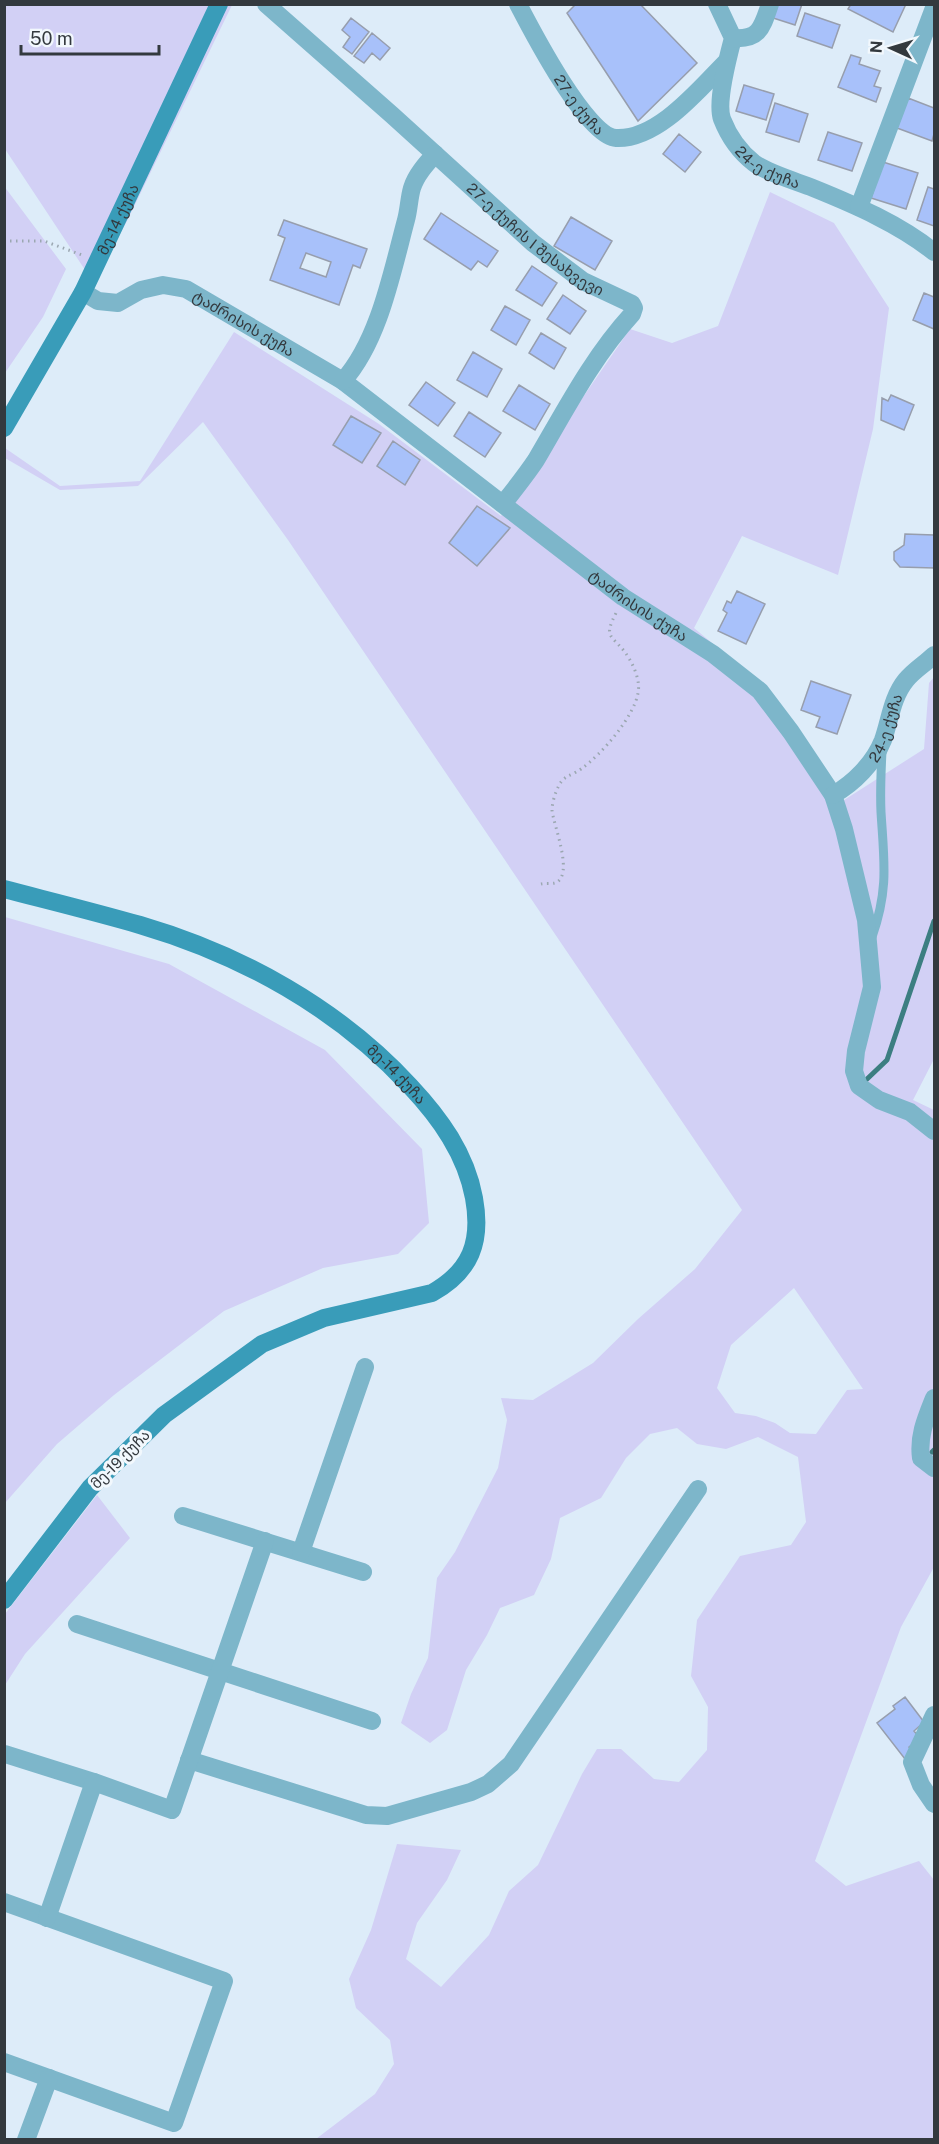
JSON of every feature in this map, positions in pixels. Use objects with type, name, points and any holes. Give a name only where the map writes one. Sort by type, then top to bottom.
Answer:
[{"type":"street","name":"მე-14 ქუჩა","points":[[4,428],[83,292],[219,4]]},
{"type":"street","name":"27-ე ქუჩის I შესახვევი","points":[[266,4],[541,249],[583,281],[625,299],[634,308],[632,314],[593,364],[562,411],[534,462],[503,504]]},
{"type":"street","name":"27-ე ქუჩა","points":[[518,4],[565,86],[602,133],[615,139],[632,136],[656,127],[680,108],[726,62]]},
{"type":"street","points":[[717,4],[733,38],[746,39],[757,34],[770,4]]},
{"type":"street","points":[[859,207],[934,8]]},
{"type":"street","name":"24-ე ქუჩა","points":[[733,38],[726,62],[722,117],[736,146],[756,165],[859,207],[917,238],[934,252]]},
{"type":"street","points":[[343,381],[356,366],[377,322],[407,217],[412,187],[421,170],[435,154]]},
{"type":"street","name":"ტაძრისის ქუჩა","points":[[83,292],[98,302],[118,303],[141,290],[163,285],[186,289],[343,381],[622,597],[713,654],[760,691],[791,732],[833,795],[844,829],[866,920],[872,987],[856,1051],[854,1071],[859,1086],[879,1100],[910,1112],[934,1131]]},
{"type":"street","name":"24-ე ქუჩა","points":[[833,795],[844,789],[874,758],[882,741],[894,702],[906,680],[934,655]]},
{"type":"street","name":"მე-14 ქუჩა","points":[[4,889],[142,926],[222,954],[270,977],[324,1010],[398,1072],[433,1111],[459,1152],[472,1187],[477,1218],[474,1245],[466,1266],[448,1284],[432,1293],[324,1318],[262,1344]]},
{"type":"street","name":"მე-19 ქუჩა","points":[[4,1600],[90,1488],[164,1415],[262,1344]]},
{"type":"street","points":[[301,1552],[365,1366]]},
{"type":"street","points":[[934,1398],[923,1426],[919,1445],[921,1458],[934,1468]]},
{"type":"street","points":[[189,1760],[366,1815],[387,1816],[471,1792],[488,1784],[511,1764],[698,1489]]},
{"type":"street","points":[[183,1516],[363,1572]]},
{"type":"street","points":[[5,1754],[172,1810],[265,1541]]},
{"type":"street","points":[[77,1624],[372,1721]]},
{"type":"street","points":[[934,1715],[912,1762],[921,1785],[934,1804]]},
{"type":"street","points":[[47,1918],[94,1782]]},
{"type":"street","points":[[4,1902],[224,1981],[174,2123],[4,2062]]},
{"type":"street","points":[[26,2139],[49,2078]]},
{"type":"lane","points":[[868,947],[881,912],[885,884],[881,810],[882,741]]},
{"type":"path","points":[[4,241],[44,241],[98,261]]},
{"type":"path","points":[[541,884],[554,883],[560,879],[563,867],[561,844],[552,810],[555,793],[564,777],[580,769],[595,757],[614,735],[632,712],[639,692],[635,671],[624,651],[612,640],[609,626],[622,597]]},
{"type":"shaded area","points":[[5,5],[232,5],[127,221],[5,446],[93,282],[5,149]]},
{"type":"shaded area","points":[[4,186],[66,269],[43,317],[5,373]]},
{"type":"shaded area","points":[[770,192],[834,223],[889,308],[873,429],[838,575],[742,536],[694,628],[765,687],[841,802],[924,749],[929,683],[934,677],[934,1059],[913,1100],[934,1110],[934,1567],[901,1627],[815,1861],[846,1886],[919,1861],[934,1880],[934,2139],[316,2139],[375,2094],[394,2064],[390,2040],[356,2008],[349,1979],[371,1930],[397,1844],[461,1850],[447,1880],[417,1923],[406,1959],[441,1987],[489,1935],[509,1891],[538,1865],[582,1774],[597,1749],[621,1749],[654,1779],[679,1782],[707,1750],[708,1707],[691,1676],[697,1620],[740,1556],[791,1545],[806,1522],[798,1457],[758,1437],[726,1449],[697,1444],[677,1428],[650,1434],[626,1458],[601,1498],[560,1518],[551,1559],[534,1595],[500,1608],[466,1670],[447,1730],[430,1743],[401,1723],[411,1694],[428,1658],[437,1578],[455,1552],[498,1468],[507,1420],[501,1398],[533,1400],[593,1363],[638,1319],[695,1269],[742,1210],[288,540],[203,422],[138,486],[60,490],[5,458],[5,448],[60,486],[140,481],[234,332],[379,424],[501,516],[630,329],[672,343],[718,326]],"holes":[[[794,1288],[863,1389],[847,1390],[816,1434],[790,1433],[775,1423],[756,1416],[735,1413],[717,1388],[731,1345]]]},
{"type":"shaded area","points":[[5,917],[169,964],[325,1050],[422,1149],[429,1223],[398,1254],[323,1268],[224,1311],[114,1395],[57,1444],[5,1503]]},
{"type":"shaded area","points":[[97,1495],[130,1538],[25,1654],[5,1685],[5,1614]]},
{"type":"building","points":[[576,4],[640,4],[697,63],[638,121],[567,13]]},
{"type":"building","points":[[774,4],[802,4],[795,25],[770,17]]},
{"type":"building","points":[[851,4],[906,4],[893,32],[848,9]]},
{"type":"building","points":[[805,13],[840,25],[832,48],[797,36]]},
{"type":"building","points":[[351,18],[369,32],[352,54],[343,47],[350,37],[342,30]]},
{"type":"building","points":[[372,33],[390,48],[380,60],[372,53],[364,63],[354,56]]},
{"type":"building","points":[[851,55],[861,58],[859,64],[880,71],[874,86],[881,88],[876,102],[838,87]]},
{"type":"building","points":[[744,85],[774,94],[766,120],[736,111]]},
{"type":"building","points":[[908,98],[934,108],[932,141],[897,128]]},
{"type":"building","points":[[775,103],[808,114],[799,142],[766,132]]},
{"type":"building","points":[[828,132],[862,143],[852,171],[818,160]]},
{"type":"building","points":[[679,134],[701,152],[685,172],[663,154]]},
{"type":"building","points":[[883,162],[918,173],[906,209],[871,198]]},
{"type":"building","points":[[928,187],[934,189],[934,226],[917,220]]},
{"type":"building","points":[[441,213],[498,251],[487,267],[478,261],[471,270],[424,239]]},
{"type":"building","points":[[571,217],[612,241],[595,270],[554,246]]},
{"type":"building","points":[[284,220],[367,249],[360,268],[353,265],[339,305],[270,280],[285,238],[278,235]],"holes":[[[306,253],[331,262],[326,277],[300,268]]]},
{"type":"building","points":[[532,266],[557,283],[542,306],[516,290]]},
{"type":"building","points":[[924,293],[934,297],[934,329],[913,320]]},
{"type":"building","points":[[563,295],[586,311],[570,334],[547,319]]},
{"type":"building","points":[[505,306],[530,320],[516,345],[491,330]]},
{"type":"building","points":[[541,333],[566,348],[554,369],[529,353]]},
{"type":"building","points":[[473,352],[502,369],[487,397],[457,380]]},
{"type":"building","points":[[426,382],[455,403],[438,426],[409,405]]},
{"type":"building","points":[[519,385],[550,404],[535,430],[503,411]]},
{"type":"building","points":[[891,395],[914,405],[904,430],[881,420],[882,398],[888,401]]},
{"type":"building","points":[[469,412],[501,433],[485,457],[454,436]]},
{"type":"building","points":[[351,416],[381,433],[362,463],[333,445]]},
{"type":"building","points":[[393,441],[420,460],[405,485],[377,466]]},
{"type":"building","points":[[477,506],[510,528],[477,566],[449,543]]},
{"type":"building","points":[[905,534],[934,535],[934,568],[900,567],[894,560],[894,552],[904,545]]},
{"type":"building","points":[[737,591],[765,604],[746,644],[718,631],[727,613],[723,610],[727,601],[731,603]]},
{"type":"building","points":[[811,681],[851,695],[837,734],[816,727],[820,717],[801,710]]},
{"type":"building","points":[[905,1697],[924,1722],[914,1731],[920,1738],[909,1747],[914,1753],[905,1759],[877,1723],[895,1709],[893,1706]]},
{"type":"waterway","points":[[866,1080],[887,1060],[934,921]]}]
